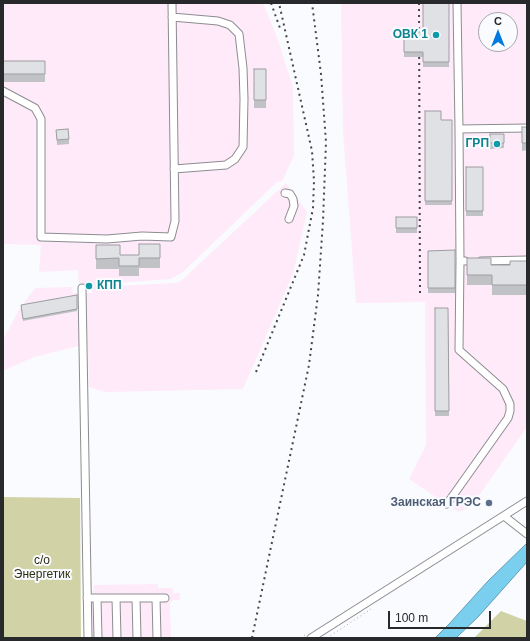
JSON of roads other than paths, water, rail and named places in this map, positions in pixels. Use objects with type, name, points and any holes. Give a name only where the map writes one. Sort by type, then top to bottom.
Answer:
[{"type":"street","points":[[3,92],[35,108],[41,119],[41,237],[107,239],[142,236],[171,237],[175,221],[172,3]]},
{"type":"street","points":[[447,504],[508,418],[510,411],[508,396],[503,389],[460,350],[457,3]]},
{"type":"street","points":[[172,17],[218,21],[230,25],[239,34],[242,53],[244,91],[243,147],[235,159],[226,165],[174,169]]},
{"type":"street","points":[[459,129],[527,128]]},
{"type":"street","points":[[285,193],[290,194],[293,199],[294,206],[289,220]]},
{"type":"street","points":[[460,261],[527,260]]},
{"type":"street","points":[[82,288],[88,638]]},
{"type":"street","points":[[311,638],[527,501]]},
{"type":"street","points":[[504,516],[527,534]]},
{"type":"street","points":[[87,598],[165,598]]},
{"type":"street","points":[[98,598],[98,638]]},
{"type":"street","points":[[116,598],[117,638]]},
{"type":"street","points":[[136,598],[137,638]]},
{"type":"street","points":[[156,598],[156,638]]},
{"type":"water","points":[[527,543],[527,562],[478,617],[456,638],[435,638],[488,581]]},
{"type":"railway","points":[[271,3],[281,31]]},
{"type":"railway","points":[[256,372],[304,255],[313,208],[314,181],[312,151],[279,3]]},
{"type":"railway","points":[[252,638],[309,365],[318,295],[326,142],[321,74],[312,3]]},
{"type":"railway","points":[[419,3],[420,295]]},
{"type":"place","name":"ОВК 1","points":[[436,35]]},
{"type":"place","name":"ГРП","points":[[497,144]]},
{"type":"place","name":"КПП","points":[[89,286]]},
{"type":"place","name":"Заинская ГРЭС","points":[[489,503]]},
{"type":"park label","name":"с/о Энергетик","points":[[42,568]]}]
